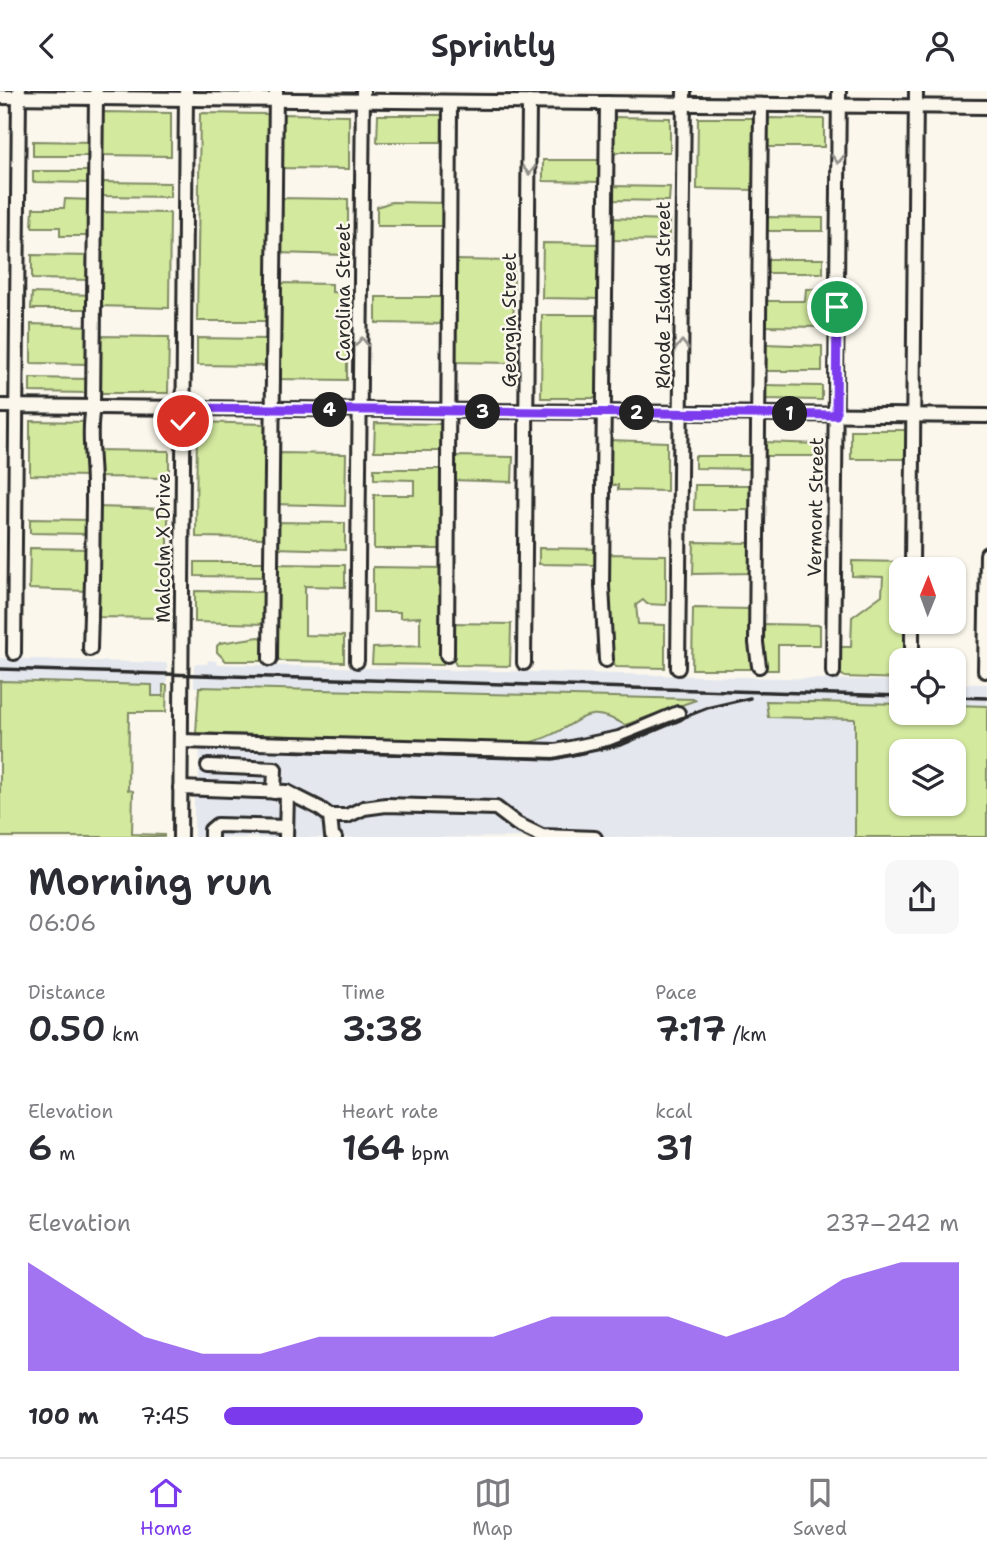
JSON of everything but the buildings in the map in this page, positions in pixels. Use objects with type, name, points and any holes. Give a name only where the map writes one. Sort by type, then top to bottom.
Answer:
[{"type":"street","name":"Vermont Street","points":[[833,672],[839,91]]},
{"type":"street","points":[[912,557],[916,91]]},
{"type":"street","points":[[0,97],[19,94],[363,96],[450,102],[607,103],[684,98],[761,105],[987,107]]},
{"type":"street","points":[[14,653],[19,94]]},
{"type":"street","points":[[90,649],[93,454],[90,426],[93,407],[96,95]]},
{"type":"street","name":"Malcolm X Drive","points":[[180,837],[186,95]]},
{"type":"street","points":[[270,659],[276,96]]},
{"type":"street","name":"Carolina Street","points":[[357,661],[363,96]]},
{"type":"street","name":"Rhode Island Street","points":[[678,668],[684,98]]},
{"type":"street","points":[[447,655],[450,102]]},
{"type":"street","name":"Georgia Street","points":[[524,663],[529,102]]},
{"type":"street","points":[[606,660],[603,586],[607,103]]},
{"type":"street","points":[[759,666],[756,643],[761,105]]},
{"type":"street","points":[[0,406],[987,416]]},
{"type":"street","points":[[985,671],[987,554]]},
{"type":"street","points":[[181,741],[556,751],[619,737],[678,713]]},
{"type":"street","points":[[208,766],[275,769],[286,832],[217,825],[211,830],[211,837]]},
{"type":"street","points":[[180,788],[281,792],[319,808],[330,816],[347,816],[364,808],[386,804],[496,808],[530,835],[568,837]]},
{"type":"street","points":[[330,816],[334,837]]},
{"type":"shaded area","points":[[0,658],[167,663],[167,685],[163,685],[163,696],[152,696],[152,685],[0,681]]},
{"type":"shaded area","points":[[208,660],[216,661],[217,664],[889,681],[889,704],[767,701],[768,717],[855,718],[855,837],[194,837],[194,780],[199,780],[200,733],[525,744],[552,735],[577,718],[594,714],[611,717],[666,712],[695,699],[194,687],[194,664],[207,664]]},
{"type":"shaded area","points":[[966,683],[987,684],[987,706],[966,705]]},
{"type":"green space","points":[[100,112],[171,113],[171,156],[100,155]]},
{"type":"green space","points":[[200,113],[271,114],[271,321],[197,321]]},
{"type":"green space","points":[[277,114],[349,115],[349,169],[277,168]]},
{"type":"green space","points":[[378,115],[447,115],[448,142],[377,142]]},
{"type":"green space","points":[[611,117],[670,118],[670,152],[620,152],[610,155]]},
{"type":"green space","points":[[698,118],[756,118],[757,190],[697,189]]},
{"type":"green space","points":[[765,118],[824,119],[824,147],[765,147]]},
{"type":"green space","points":[[33,141],[93,142],[93,156],[33,156]]},
{"type":"green space","points":[[543,160],[603,160],[603,182],[543,181]]},
{"type":"green space","points":[[33,171],[93,171],[93,183],[33,182]]},
{"type":"green space","points":[[100,182],[170,183],[170,197],[99,196]]},
{"type":"green space","points":[[609,186],[670,187],[669,201],[609,200]]},
{"type":"green space","points":[[276,198],[348,199],[348,255],[276,253]]},
{"type":"green space","points":[[65,199],[93,200],[93,236],[60,236],[60,227],[32,227],[33,208],[64,208]]},
{"type":"green space","points":[[391,202],[448,203],[448,226],[377,226],[377,207]]},
{"type":"green space","points":[[99,212],[170,213],[169,308],[98,306]]},
{"type":"green space","points":[[764,217],[823,218],[823,231],[764,231]]},
{"type":"green space","points":[[609,218],[669,220],[669,241],[609,240]]},
{"type":"green space","points":[[543,243],[602,244],[602,299],[542,298]]},
{"type":"green space","points":[[32,255],[93,256],[93,280],[32,279]]},
{"type":"green space","points":[[764,259],[823,259],[823,273],[764,273]]},
{"type":"green space","points":[[455,260],[514,261],[513,363],[453,362]]},
{"type":"green space","points":[[276,283],[332,284],[332,292],[347,293],[347,380],[276,379]]},
{"type":"green space","points":[[806,289],[823,289],[822,327],[763,326],[763,301],[805,301]]},
{"type":"green space","points":[[32,293],[93,295],[92,309],[31,309]]},
{"type":"green space","points":[[376,297],[447,297],[447,324],[376,323]]},
{"type":"green space","points":[[542,315],[602,315],[602,398],[541,398]]},
{"type":"green space","points":[[31,324],[92,326],[90,364],[31,363]]},
{"type":"green space","points":[[98,336],[169,337],[168,393],[100,393]]},
{"type":"green space","points":[[197,338],[271,339],[271,366],[197,365]]},
{"type":"green space","points":[[763,344],[822,346],[822,371],[763,371]]},
{"type":"green space","points":[[30,378],[91,379],[88,393],[30,392]]},
{"type":"green space","points":[[763,385],[822,386],[822,400],[763,399]]},
{"type":"green space","points":[[30,421],[87,422],[90,476],[30,475]]},
{"type":"green space","points":[[197,422],[268,424],[268,538],[196,537]]},
{"type":"green space","points":[[375,423],[446,424],[446,451],[374,451]]},
{"type":"green space","points":[[851,430],[906,430],[905,459],[851,459]]},
{"type":"green space","points":[[608,440],[667,442],[667,491],[618,490],[618,485],[607,485]]},
{"type":"green space","points":[[762,442],[821,444],[821,456],[763,456]]},
{"type":"green space","points":[[95,450],[169,451],[169,478],[96,477]]},
{"type":"green space","points":[[275,453],[346,454],[345,506],[273,504]]},
{"type":"green space","points":[[452,456],[513,457],[512,482],[452,480]]},
{"type":"green space","points":[[695,456],[754,456],[754,469],[695,468]]},
{"type":"green space","points":[[374,469],[446,469],[445,549],[374,549],[374,495],[414,495],[414,480],[374,479]]},
{"type":"green space","points":[[695,485],[754,485],[754,510],[694,510]]},
{"type":"green space","points":[[96,507],[168,509],[168,618],[93,617]]},
{"type":"green space","points":[[30,519],[90,520],[90,534],[30,533]]},
{"type":"green space","points":[[273,522],[345,523],[345,550],[273,548]]},
{"type":"green space","points":[[694,542],[753,543],[753,573],[693,574]]},
{"type":"green space","points":[[30,548],[90,549],[88,591],[29,589]]},
{"type":"green space","points":[[539,548],[600,549],[600,565],[539,564]]},
{"type":"green space","points":[[606,554],[666,555],[666,605],[647,604],[643,600],[636,605],[638,624],[665,625],[665,668],[616,667],[611,660]]},
{"type":"green space","points":[[852,561],[889,562],[889,634],[908,634],[907,648],[889,648],[889,679],[845,677],[838,672],[840,647],[851,647],[852,617],[882,595],[883,577],[852,576]]},
{"type":"green space","points":[[195,562],[268,562],[268,577],[195,576]]},
{"type":"green space","points":[[273,564],[345,565],[345,587],[305,586],[305,635],[344,636],[344,662],[281,661],[276,657]]},
{"type":"green space","points":[[373,567],[445,568],[443,665],[372,664],[373,648],[420,646],[420,617],[400,618],[400,612],[373,612]]},
{"type":"green space","points":[[195,591],[267,592],[267,624],[195,622]]},
{"type":"green space","points":[[693,608],[753,609],[755,669],[692,669]]},
{"type":"green space","points":[[452,623],[511,624],[510,666],[456,665],[452,657]]},
{"type":"green space","points":[[762,624],[820,625],[820,645],[778,645],[778,670],[765,670]]},
{"type":"green space","points":[[259,637],[266,639],[266,661],[226,661],[217,652],[220,643]]},
{"type":"green space","points":[[0,681],[152,685],[152,696],[163,696],[163,685],[167,685],[166,712],[129,712],[128,790],[133,791],[132,834],[164,837],[0,837]]},
{"type":"green space","points":[[199,687],[696,700],[625,725],[603,715],[587,716],[550,736],[525,744],[196,733]]},
{"type":"green space","points":[[766,701],[889,704],[889,725],[966,725],[966,705],[987,706],[987,837],[855,837],[855,719],[768,717]]},
{"type":"railway","points":[[0,669],[889,696]]},
{"type":"railway","points":[[966,697],[987,698]]},
{"type":"railway","points":[[294,751],[553,759],[611,746],[707,708],[750,698]]},
{"type":"route","points":[[183,421],[183,408],[836,415],[837,307]]}]
